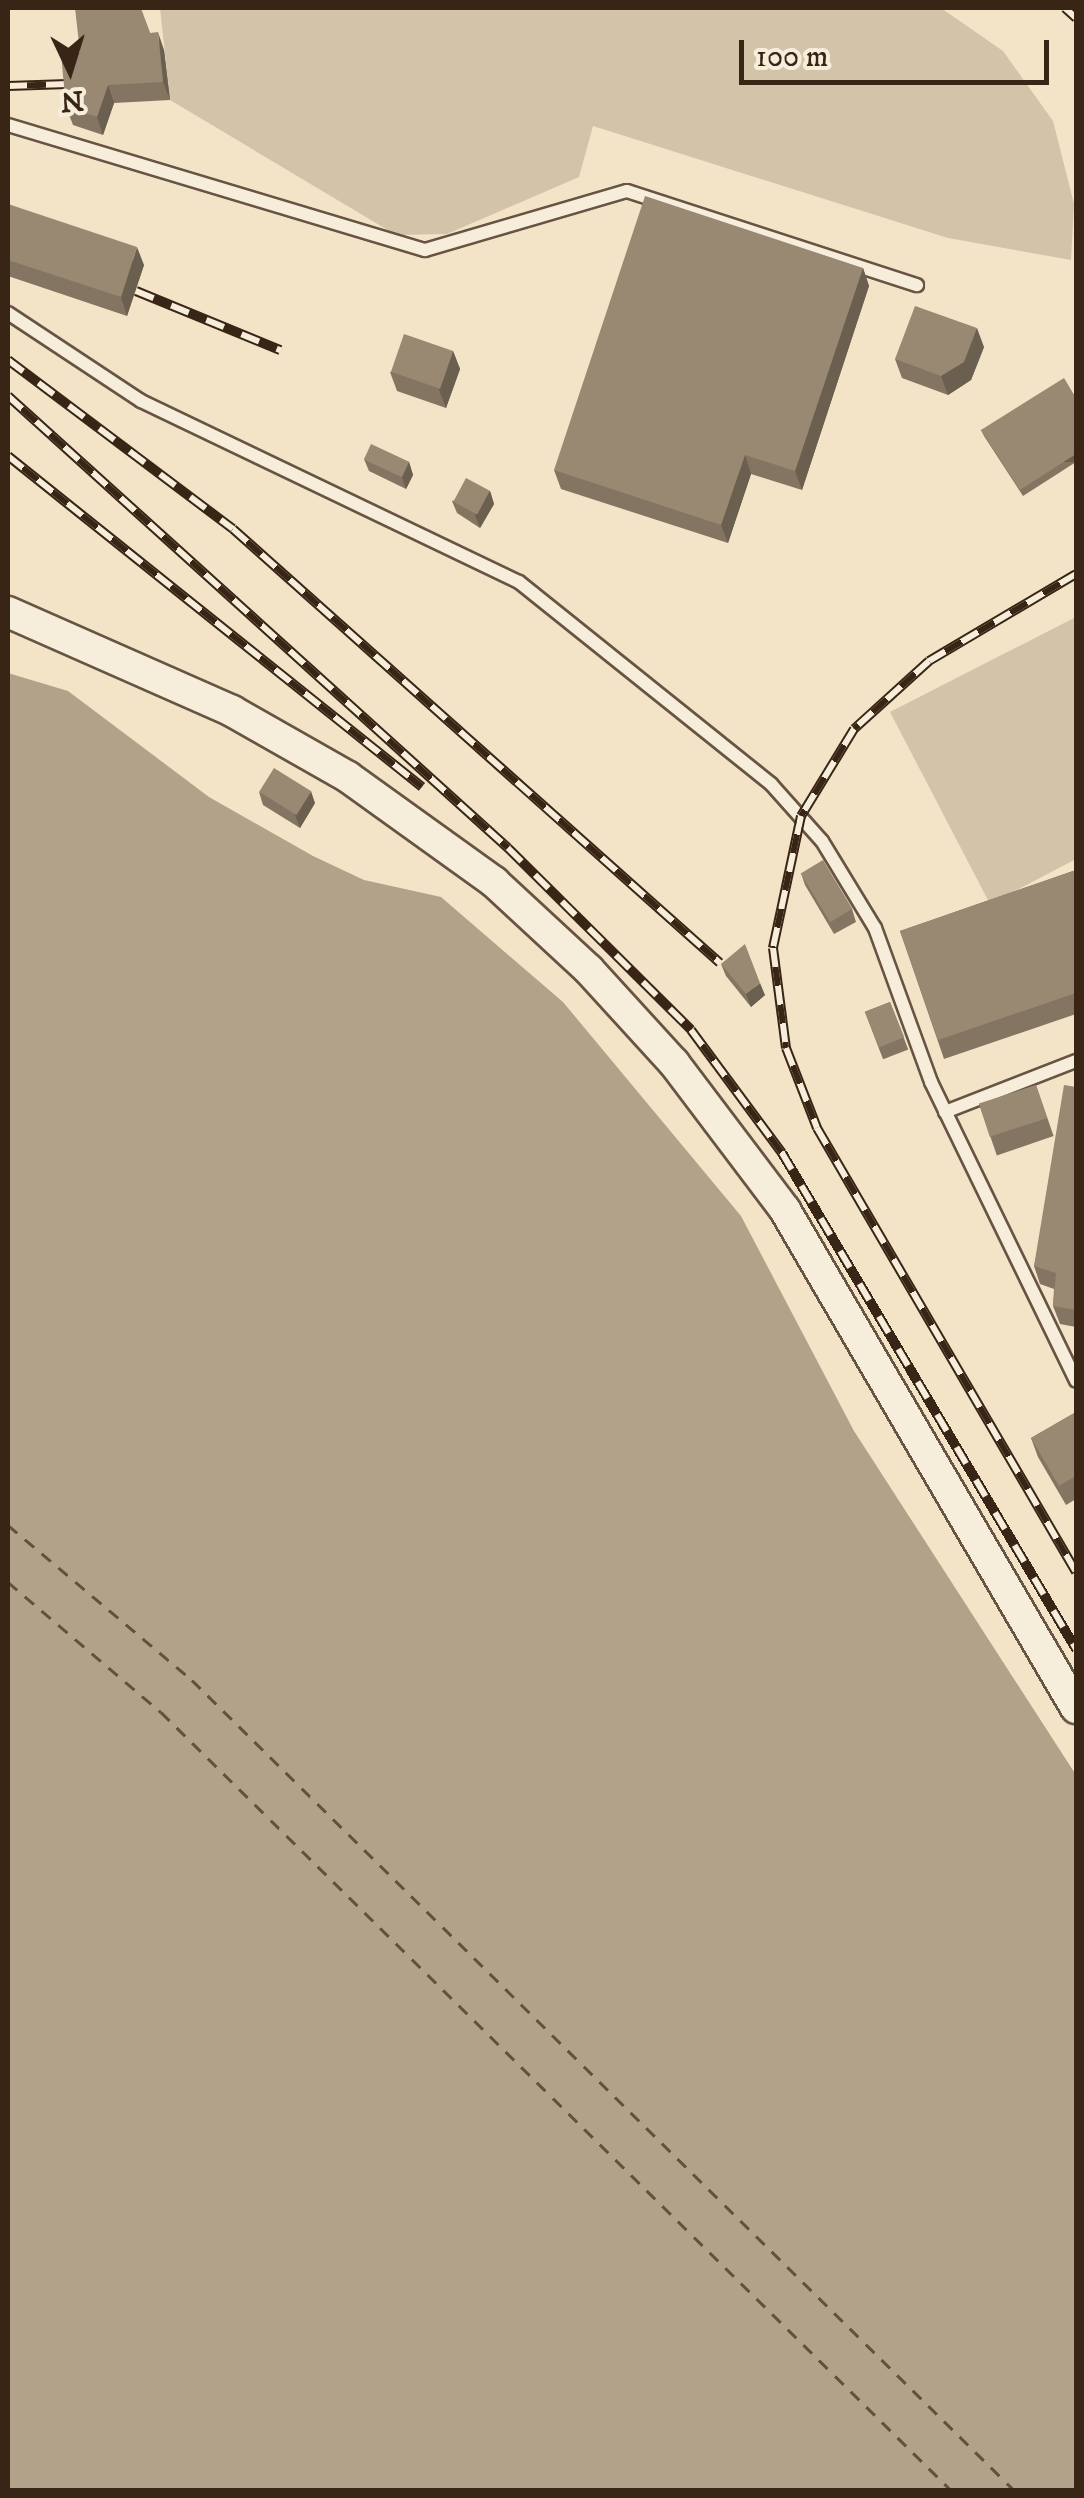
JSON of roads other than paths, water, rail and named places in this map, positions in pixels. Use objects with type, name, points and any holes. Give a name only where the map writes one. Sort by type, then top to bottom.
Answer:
[{"type":"street","points":[[8,612],[218,705],[348,777],[494,882],[588,970],[674,1063],[785,1210],[1076,1708]]},
{"type":"lane","points":[[8,126],[424,250],[627,191],[917,285]]},
{"type":"lane","points":[[8,313],[141,401],[520,582],[746,760],[854,888],[945,1112],[1076,1381]]},
{"type":"lane","points":[[945,1112],[1076,1061]]},
{"type":"railway","points":[[1065,8],[1076,18]]},
{"type":"railway","points":[[8,86],[68,84]]},
{"type":"railway","points":[[136,291],[280,350]]},
{"type":"railway","points":[[8,360],[233,529],[720,963]]},
{"type":"railway","points":[[8,396],[508,848],[691,1030],[782,1153],[1076,1649]]},
{"type":"railway","points":[[8,456],[422,787]]},
{"type":"railway","points":[[1076,574],[929,661],[854,729],[801,816],[773,948],[786,1048],[817,1128],[1076,1572]]}]
